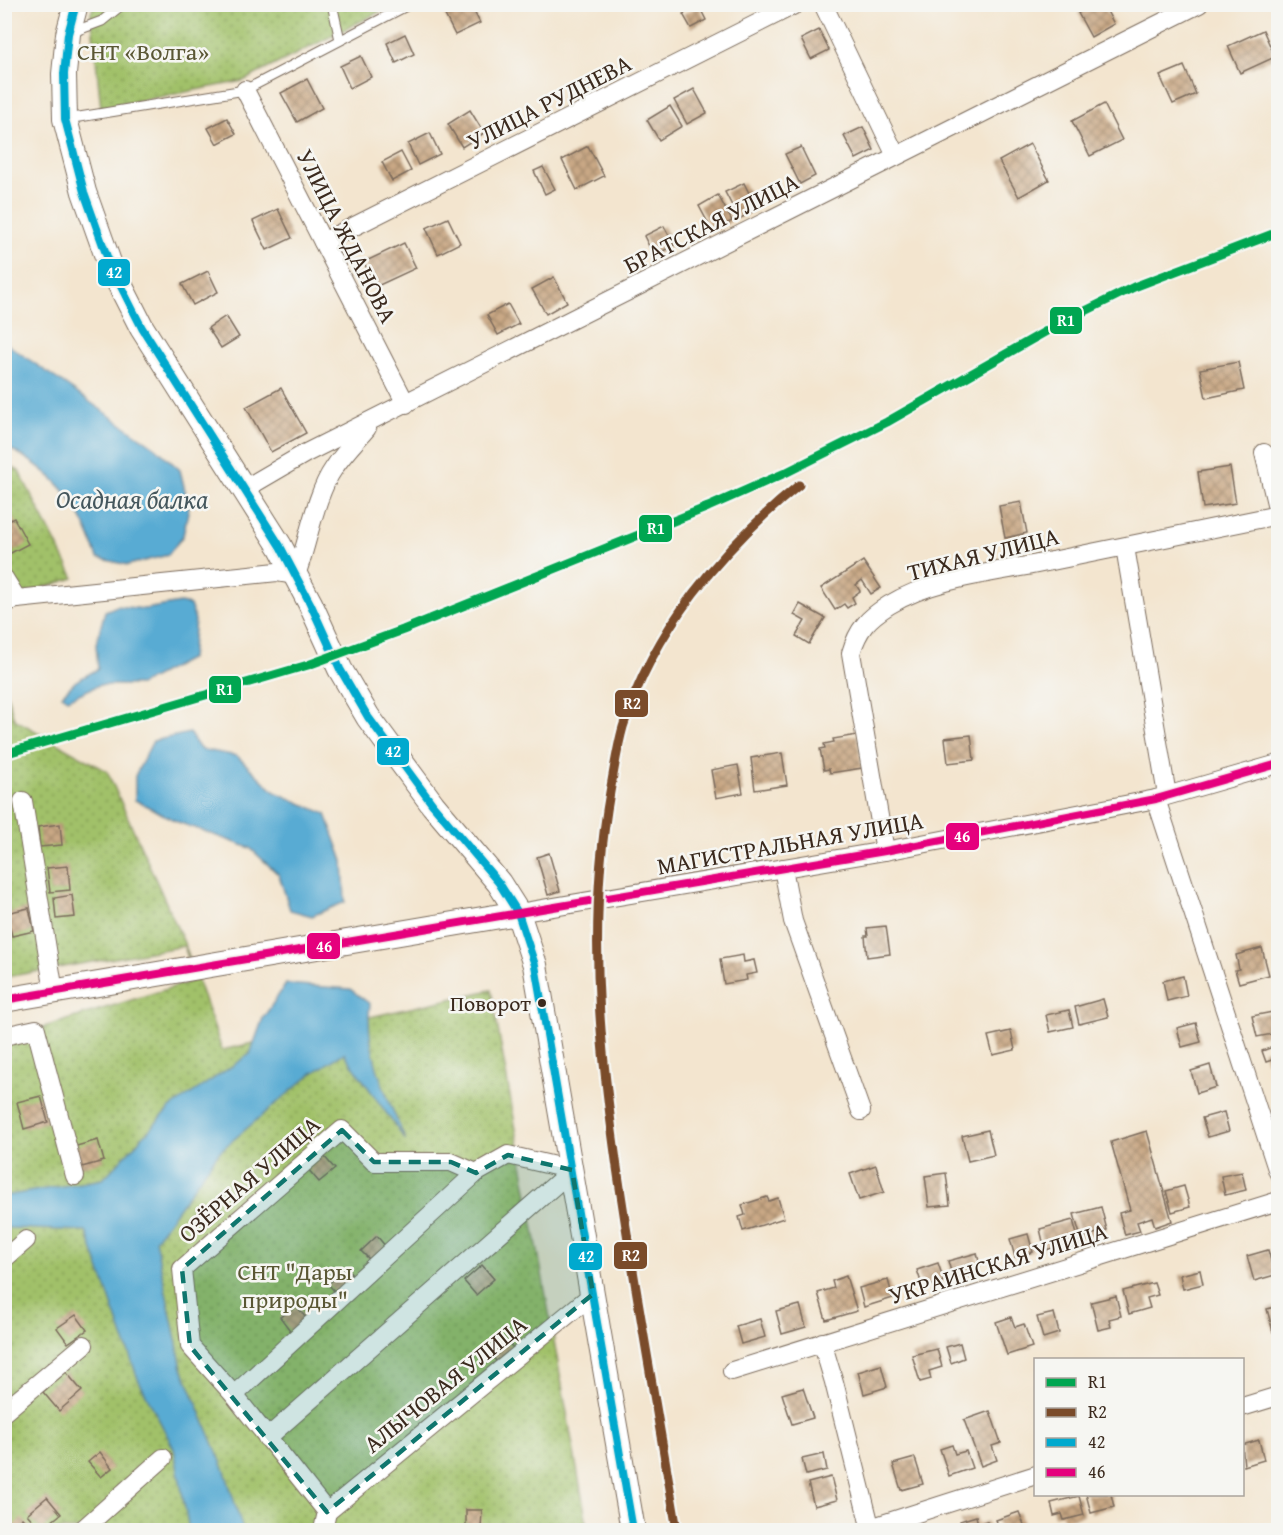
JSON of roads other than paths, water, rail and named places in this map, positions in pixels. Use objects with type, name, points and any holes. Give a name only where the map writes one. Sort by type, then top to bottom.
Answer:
[{"type":"street","points":[[76,4],[68,34],[64,74],[65,119],[84,192],[110,265],[142,328],[246,488],[296,575],[340,669],[368,717],[433,805],[499,883],[518,913],[535,965],[633,1530]]},
{"type":"street","name":"УЛИЦА РУДНЕВА","points":[[323,242],[796,4]]},
{"type":"street","points":[[823,4],[896,156]]},
{"type":"street","name":"БРАТСКАЯ УЛИЦА","points":[[246,488],[306,453],[372,422],[1199,4]]},
{"type":"street","name":"УЛИЦА ЖДАНОВА","points":[[245,90],[406,404]]},
{"type":"street","points":[[296,575],[318,503],[333,469],[372,422]]},
{"type":"street","name":"ТИХАЯ УЛИЦА","points":[[885,851],[852,653],[857,633],[890,604],[921,590],[1278,514],[1264,453]]},
{"type":"street","points":[[1125,547],[1161,797],[1278,1172]]},
{"type":"street","points":[[4,578],[11,601],[277,572],[296,575]]},
{"type":"street","name":"МАГИСТРАЛЬНАЯ УЛИЦА","points":[[518,913],[885,851],[1161,797],[1278,764]]},
{"type":"street","points":[[23,801],[54,992]]},
{"type":"street","points":[[783,868],[793,921],[861,1111]]},
{"type":"street","points":[[4,1000],[518,913]]},
{"type":"street","points":[[4,1036],[36,1029],[75,1176]]},
{"type":"street","name":"ОЗЁРНАЯ УЛИЦА","points":[[234,1395],[190,1346],[182,1269],[342,1130],[374,1162],[450,1162],[476,1173]]},
{"type":"street","points":[[323,1530],[327,1512],[234,1395],[476,1173],[508,1155],[572,1170]]},
{"type":"street","points":[[267,1438],[572,1170]]},
{"type":"street","name":"УКРАИНСКАЯ УЛИЦА","points":[[732,1371],[1278,1201]]},
{"type":"street","points":[[4,1259],[26,1240]]},
{"type":"street","name":"АЛЫЧОВАЯ УЛИЦА","points":[[327,1512],[593,1294]]},
{"type":"street","points":[[822,1342],[870,1529],[1034,1474]]},
{"type":"street","points":[[4,1412],[84,1345]]},
{"type":"street","points":[[1244,1406],[1278,1396]]},
{"type":"street","points":[[82,1530],[163,1458]]},
{"type":"lane","points":[[68,34],[102,21],[123,4]]},
{"type":"lane","points":[[332,4],[340,40]]},
{"type":"lane","points":[[65,119],[245,90],[410,4]]},
{"type":"water","name":"Осадная балка","points":[[4,342],[156,448],[180,470],[189,507],[183,536],[168,555],[128,565],[98,558],[83,520],[64,491],[40,467],[5,446]]},
{"type":"water","points":[[180,603],[190,605],[195,620],[191,658],[140,685],[99,685],[68,699],[62,695],[76,681],[98,669],[96,644],[105,611],[117,606],[145,609]]},
{"type":"water","points":[[189,733],[200,749],[237,756],[275,792],[326,814],[343,861],[345,902],[312,916],[290,910],[279,875],[250,848],[178,822],[135,800],[135,776],[153,741]]},
{"type":"water","points":[[286,984],[350,989],[370,1004],[369,1022],[374,1057],[385,1092],[406,1141],[344,1053],[311,1074],[219,1152],[155,1240],[182,1368],[225,1471],[243,1530],[189,1530],[174,1449],[138,1379],[86,1231],[8,1228],[5,1225],[5,1196],[103,1179],[170,1108],[250,1054],[263,1018]]},
{"type":"place","name":"Поворот","points":[[542,1003]]},
{"type":"park label","name":"СНТ «Волга»","points":[[143,51]]},
{"type":"park label","name":"СНТ \"Дары природы\"","points":[[295,1285]]}]
